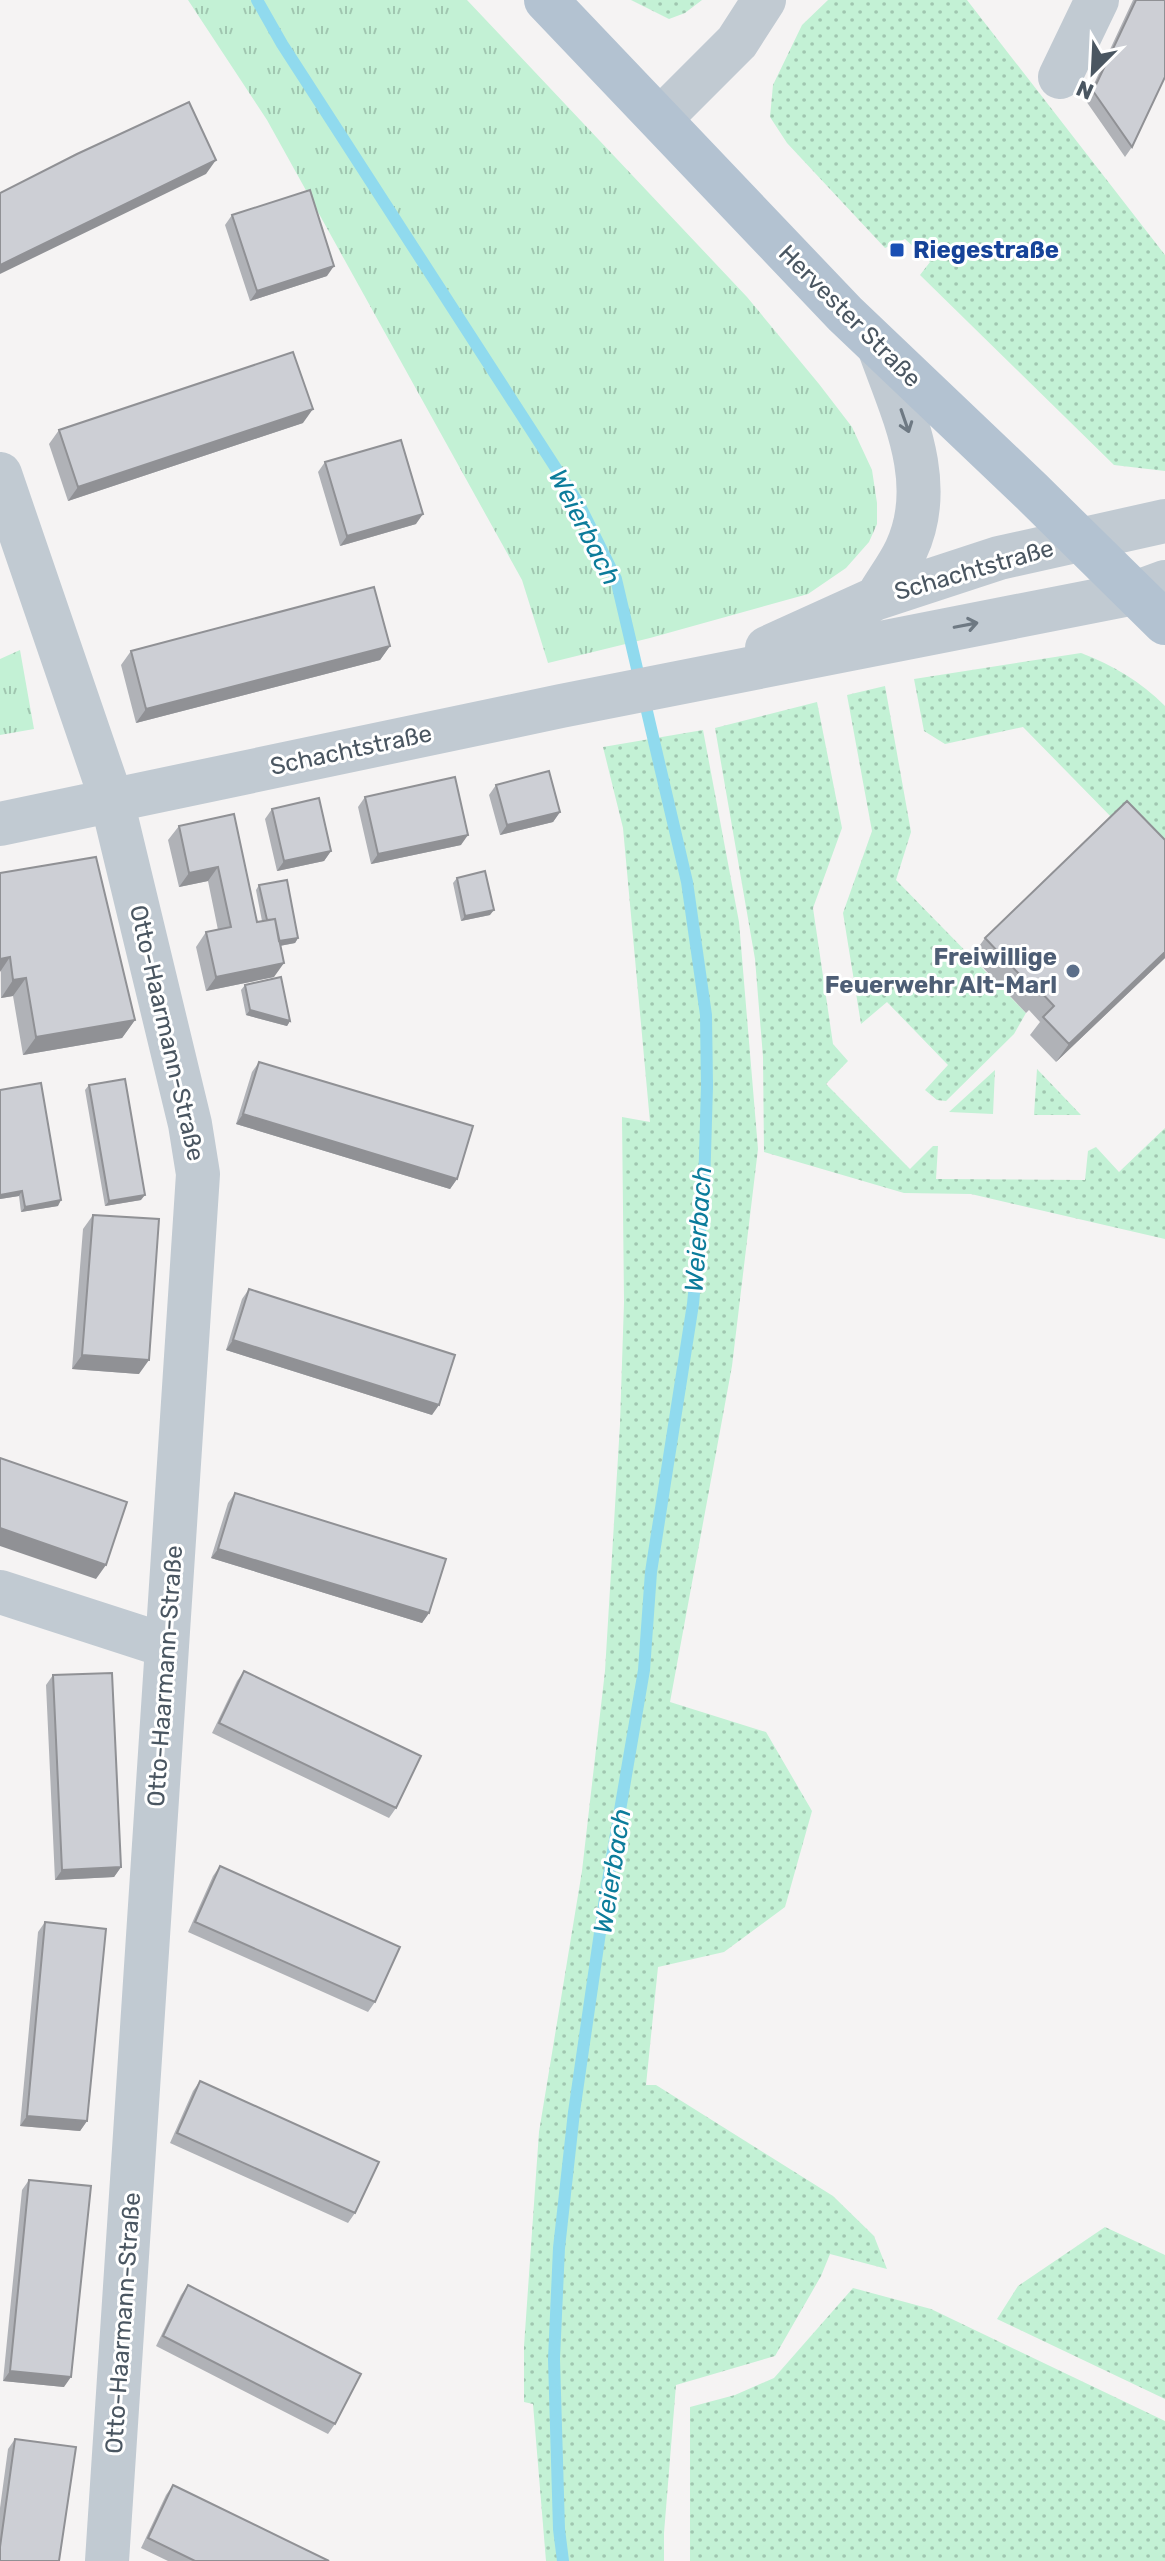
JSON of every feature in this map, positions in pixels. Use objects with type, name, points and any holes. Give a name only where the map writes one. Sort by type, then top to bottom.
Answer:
[{"type":"main road","name":"Hervester Straße","points":[[546,0],[879,347],[1081,540],[1155,599]]},
{"type":"street","points":[[660,119],[737,42],[764,0]]},
{"type":"street","points":[[1060,77],[1097,0]]},
{"type":"street","points":[[877,598],[906,550],[918,514],[919,487],[917,455],[879,347]]},
{"type":"street","name":"Otto-Haarmann-Straße","points":[[0,474],[112,801],[190,1124],[198,1174],[107,2561]]},
{"type":"street","name":"Schachtstraße","points":[[689,680],[877,598],[999,558],[1165,521]]},
{"type":"street","name":"Schachtstraße","points":[[0,824],[689,680],[1155,599]]},
{"type":"street","points":[[0,1592],[167,1646]]},
{"type":"green space","points":[[188,0],[467,0],[747,297],[852,427],[872,470],[877,503],[877,524],[869,542],[846,568],[808,594],[548,663],[522,580],[267,120]]},
{"type":"green space","points":[[631,0],[702,0],[685,13],[669,19]]},
{"type":"green space","points":[[828,0],[967,0],[1165,255],[1165,471],[1114,465],[920,275],[930,262],[905,239],[885,248],[787,143],[770,117],[773,85],[802,25]]},
{"type":"green space","points":[[20,650],[34,729],[0,735],[0,659]]},
{"type":"green space","points":[[1081,653],[1126,675],[1165,706],[1165,872],[1023,727],[945,744],[924,731],[914,679]]},
{"type":"green space","points":[[885,686],[911,832],[896,880],[1026,1013],[1014,1034],[946,1101],[937,1100],[925,1090],[948,1065],[887,1002],[861,1024],[843,913],[872,831],[847,695]]},
{"type":"green space","points":[[817,702],[842,828],[813,908],[833,1044],[848,1061],[826,1084],[910,1169],[933,1146],[938,1146],[936,1179],[1085,1180],[1088,1151],[1096,1147],[1119,1172],[1165,1128],[1165,1239],[971,1194],[904,1193],[764,1152],[763,1057],[755,959],[715,728]]},
{"type":"green space","points":[[703,730],[739,922],[758,1149],[732,1366],[670,1702],[766,1732],[812,1811],[785,1907],[724,1952],[658,1967],[646,2085],[656,2085],[833,2196],[874,2236],[887,2269],[830,2254],[821,2276],[775,2356],[676,2385],[664,2561],[546,2561],[533,2404],[524,2402],[524,2346],[539,2132],[582,1871],[605,1671],[624,1302],[622,1117],[650,1122],[623,828],[603,747]]},
{"type":"green space","points":[[1037,1069],[1081,1115],[1034,1115]]},
{"type":"green space","points":[[995,1070],[993,1114],[949,1112]]},
{"type":"green space","points":[[1105,2227],[1165,2255],[1165,2399],[997,2319],[1018,2286]]},
{"type":"green space","points":[[853,2288],[931,2309],[1165,2421],[1165,2561],[690,2561],[690,2407],[735,2395],[774,2378]]},
{"type":"building","points":[[1136,0],[1165,0],[1165,77],[1132,147],[1093,91]]},
{"type":"building","points":[[189,102],[216,160],[0,265],[0,193]]},
{"type":"building","points":[[310,190],[334,266],[257,291],[232,215]]},
{"type":"building","points":[[293,352],[313,409],[78,487],[59,430]]},
{"type":"building","points":[[401,440],[423,514],[347,536],[325,462]]},
{"type":"building","points":[[374,587],[390,646],[146,709],[131,651]]},
{"type":"building","points":[[549,771],[560,812],[507,825],[496,785]]},
{"type":"building","points":[[455,777],[468,835],[378,854],[365,797]]},
{"type":"building","points":[[319,798],[331,851],[284,861],[272,809]]},
{"type":"building","points":[[1127,801],[1165,840],[1165,952],[1069,1044],[1043,1017],[1054,1006],[1041,992],[1039,995],[985,938]]},
{"type":"building","points":[[234,814],[257,922],[275,919],[284,963],[216,977],[206,932],[231,927],[218,867],[189,873],[179,826]]},
{"type":"building","points":[[96,857],[135,1020],[36,1037],[26,978],[13,980],[10,957],[0,959],[0,873]]},
{"type":"building","points":[[485,871],[494,910],[465,916],[457,878]]},
{"type":"building","points":[[287,880],[298,938],[279,941],[275,919],[267,920],[259,885]]},
{"type":"building","points":[[281,977],[290,1021],[250,1010],[245,985]]},
{"type":"building","points":[[259,1062],[473,1126],[457,1179],[243,1114]]},
{"type":"building","points":[[125,1079],[145,1195],[109,1201],[89,1085]]},
{"type":"building","points":[[41,1083],[61,1200],[25,1207],[22,1191],[0,1195],[0,1090]]},
{"type":"building","points":[[93,1215],[159,1219],[149,1360],[82,1355]]},
{"type":"building","points":[[249,1289],[455,1355],[439,1405],[233,1340]]},
{"type":"building","points":[[0,1458],[127,1502],[106,1565],[0,1528]]},
{"type":"building","points":[[235,1493],[446,1559],[429,1613],[218,1549]]},
{"type":"building","points":[[244,1671],[421,1756],[396,1808],[219,1723]]},
{"type":"building","points":[[112,1673],[121,1867],[62,1870],[53,1675]]},
{"type":"building","points":[[220,1866],[400,1947],[375,2002],[195,1922]]},
{"type":"building","points":[[45,1922],[106,1929],[87,2121],[27,2116]]},
{"type":"building","points":[[200,2081],[379,2162],[355,2213],[177,2133]]},
{"type":"building","points":[[29,2180],[91,2186],[71,2377],[10,2371]]},
{"type":"building","points":[[188,2285],[361,2374],[335,2424],[163,2336]]},
{"type":"building","points":[[15,2439],[76,2447],[59,2561],[0,2561]]},
{"type":"building","points":[[173,2485],[329,2561],[195,2561],[148,2538]]},
{"type":"waterway","name":"Weierbach","points":[[257,0],[282,44],[579,504],[616,579],[687,882],[706,1015],[704,1189],[693,1304],[651,1572],[644,1670],[605,1898],[574,2112],[559,2248],[554,2359],[559,2529],[563,2561]]},
{"type":"place","name":"Riegestraße","points":[[897,250]]},
{"type":"place","name":"Freiwillige Feuerwehr Alt-Marl","points":[[1073,971]]}]
